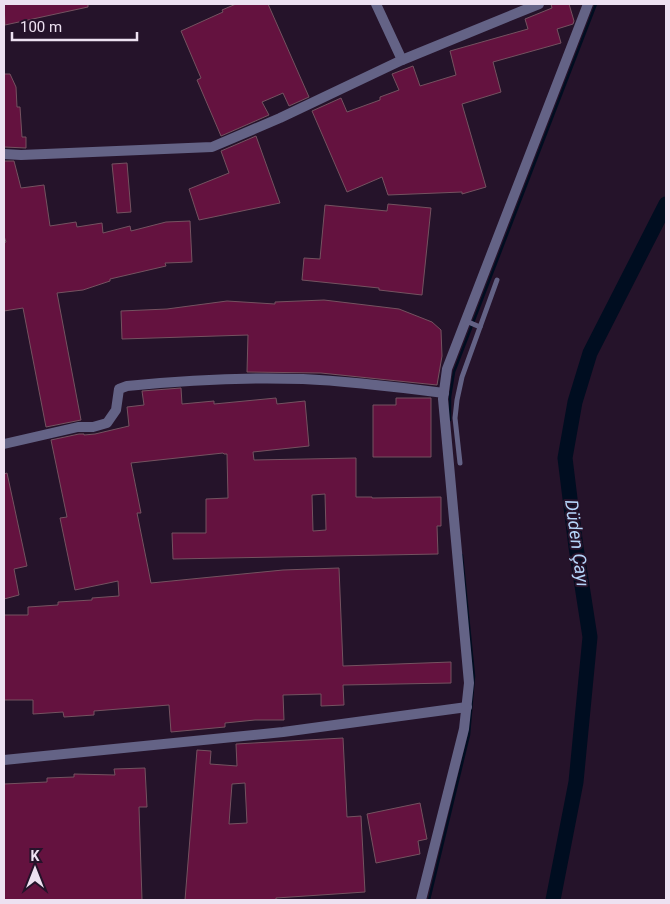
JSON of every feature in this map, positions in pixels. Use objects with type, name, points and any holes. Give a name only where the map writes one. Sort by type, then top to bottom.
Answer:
[{"type":"street","points":[[376,4],[402,60]]},
{"type":"street","points":[[4,154],[21,155],[212,147],[288,114],[402,60],[539,4]]},
{"type":"street","points":[[421,900],[464,729],[469,683],[443,399],[447,370],[472,323],[588,4]]},
{"type":"street","points":[[4,444],[78,427],[93,427],[107,422],[116,410],[119,389],[127,386],[182,380],[258,378],[378,385],[444,393]]},
{"type":"street","points":[[4,760],[283,732],[467,707]]},
{"type":"lane","points":[[460,464],[455,418],[472,323],[497,280]]},
{"type":"building","points":[[4,4],[88,4],[88,7],[5,25]]},
{"type":"building","points":[[236,4],[268,4],[309,97],[289,106],[283,93],[262,102],[269,115],[221,136],[197,80],[201,78],[181,31]]},
{"type":"building","points":[[551,4],[569,4],[574,21],[573,24],[557,29],[561,43],[493,62],[501,92],[462,104],[486,187],[462,194],[462,192],[388,195],[382,177],[347,192],[312,111],[341,98],[347,112],[380,100],[380,97],[399,90],[392,74],[413,66],[420,86],[456,75],[450,51],[528,29],[525,19],[552,8]]},
{"type":"building","points":[[4,74],[10,74],[16,87],[17,107],[20,107],[22,137],[26,137],[26,148],[4,147]]},
{"type":"building","points":[[256,136],[280,203],[199,220],[189,189],[229,173],[221,151]]},
{"type":"building","points":[[4,161],[14,161],[21,188],[44,185],[50,226],[76,222],[77,227],[102,223],[103,233],[130,226],[131,231],[166,222],[190,221],[192,262],[165,263],[166,266],[110,279],[110,281],[83,290],[57,293],[81,420],[46,427],[23,308],[4,311],[4,243],[6,242],[4,236]]},
{"type":"building","points":[[127,163],[131,212],[117,213],[112,164]]},
{"type":"building","points":[[388,204],[431,208],[422,295],[379,290],[379,288],[302,280],[304,258],[320,259],[325,205],[387,211]]},
{"type":"building","points":[[324,300],[399,309],[432,322],[441,330],[442,356],[437,385],[321,373],[247,372],[248,335],[122,339],[121,311],[167,309],[227,301],[275,304],[275,302]]},
{"type":"building","points":[[181,388],[182,404],[214,401],[214,404],[276,398],[277,404],[305,401],[309,446],[253,452],[254,460],[356,458],[356,497],[441,497],[441,526],[437,526],[438,554],[173,559],[172,533],[206,533],[206,499],[228,498],[227,454],[131,463],[141,513],[137,513],[151,583],[283,570],[339,568],[343,666],[451,662],[451,683],[343,685],[344,705],[321,706],[321,694],[283,695],[284,720],[225,723],[225,727],[171,732],[169,705],[94,711],[94,715],[64,717],[63,712],[33,714],[33,700],[4,700],[4,615],[28,615],[28,607],[58,605],[58,602],[119,596],[118,581],[75,590],[60,518],[67,517],[51,440],[79,434],[95,434],[129,426],[127,407],[144,405],[142,391]],"holes":[[[325,494],[326,530],[313,531],[312,495]]]},
{"type":"building","points":[[396,398],[431,398],[431,457],[373,457],[373,405],[396,405]]},
{"type":"building","points":[[7,473],[27,566],[14,569],[19,595],[4,599],[4,474]]},
{"type":"building","points":[[343,738],[347,817],[361,816],[365,892],[276,898],[276,900],[185,900],[197,750],[211,751],[210,764],[237,766],[236,744]],"holes":[[[245,783],[247,823],[229,824],[232,784]]]},
{"type":"building","points":[[145,768],[147,807],[139,807],[142,900],[4,900],[4,784],[47,782],[47,778],[74,777],[74,774],[115,775],[114,769]]},
{"type":"building","points":[[420,803],[427,839],[418,841],[420,854],[376,863],[367,814]]},
{"type":"waterway","points":[[450,420],[450,397],[454,372],[596,4]]},
{"type":"waterway","name":"Düden Çayı","points":[[553,900],[576,782],[590,637],[565,458],[575,402],[590,353],[666,204]]},
{"type":"waterway","points":[[429,900],[469,735],[474,676],[462,555]]}]
